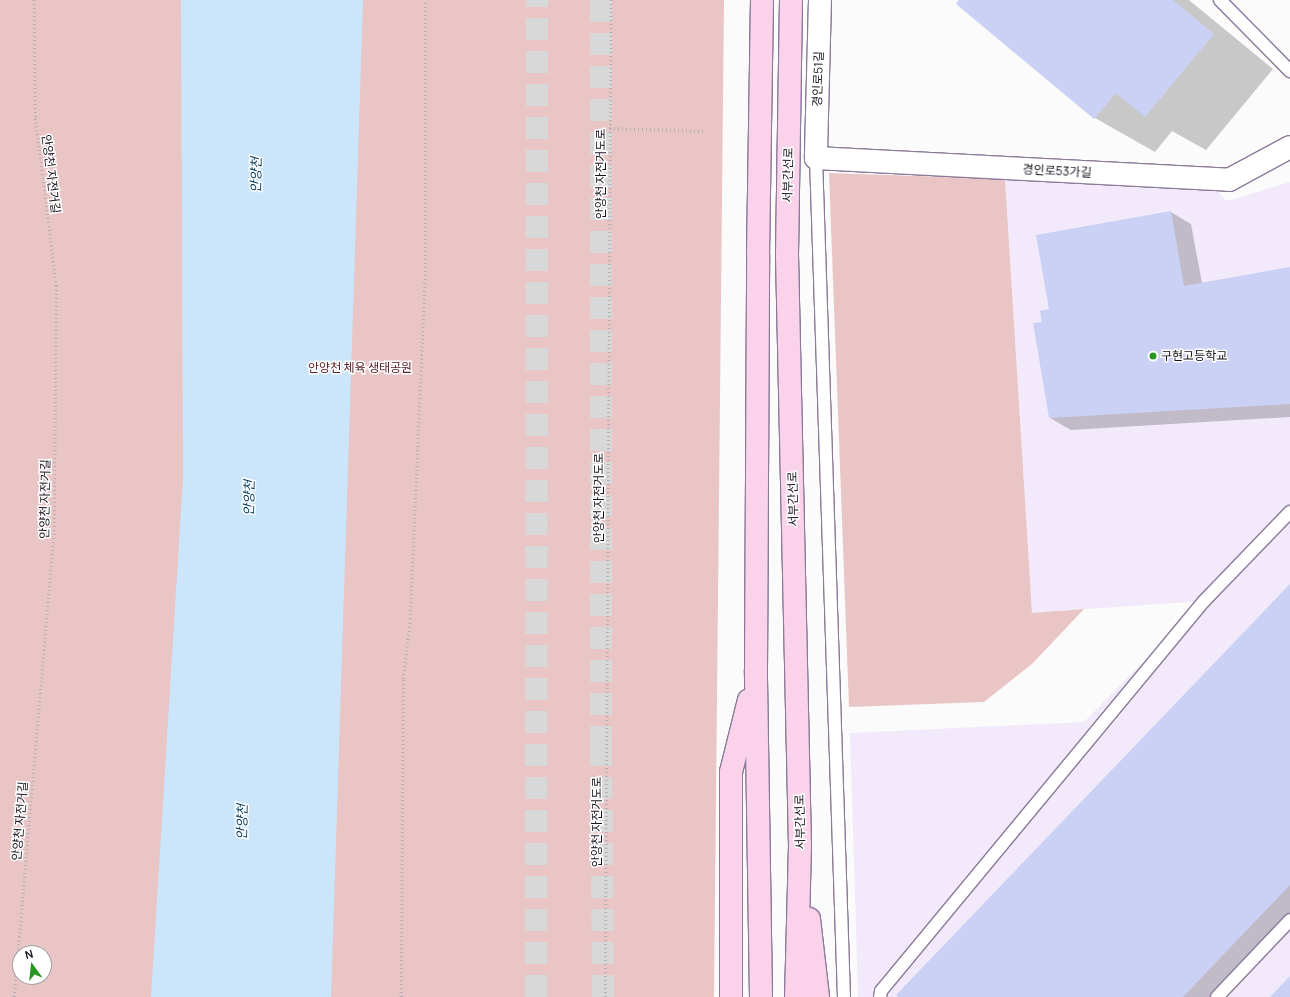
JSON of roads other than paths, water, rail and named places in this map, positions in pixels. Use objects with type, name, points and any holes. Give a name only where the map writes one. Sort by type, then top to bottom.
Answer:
[{"type":"main road","points":[[761,997],[756,670],[758,255],[762,0]]},
{"type":"main road","name":"서부간선로","points":[[791,0],[787,255],[800,846],[796,997]]},
{"type":"main road","points":[[731,997],[732,772],[756,670]]},
{"type":"main road","points":[[800,846],[818,997]]},
{"type":"street","name":"경인로51길","points":[[816,158],[820,0]]},
{"type":"street","name":"경인로53가길","points":[[816,158],[1229,180],[1290,146]]},
{"type":"lane","points":[[1220,0],[1290,72]]},
{"type":"lane","points":[[816,158],[844,997]]},
{"type":"lane","points":[[880,997],[881,991],[1204,601],[1290,512]]},
{"type":"lane","points":[[1217,997],[1290,920]]},
{"type":"water","name":"안양천","points":[[181,0],[363,0],[331,997],[151,997],[183,478]]},
{"type":"tunnel","points":[[536,997],[537,0]]},
{"type":"tunnel","points":[[601,0],[601,744],[603,997]]},
{"type":"place","name":"구현고등학교","points":[[1153,356]]},
{"type":"park label","name":"안양천 체육 생태공원","points":[[360,368]]}]
